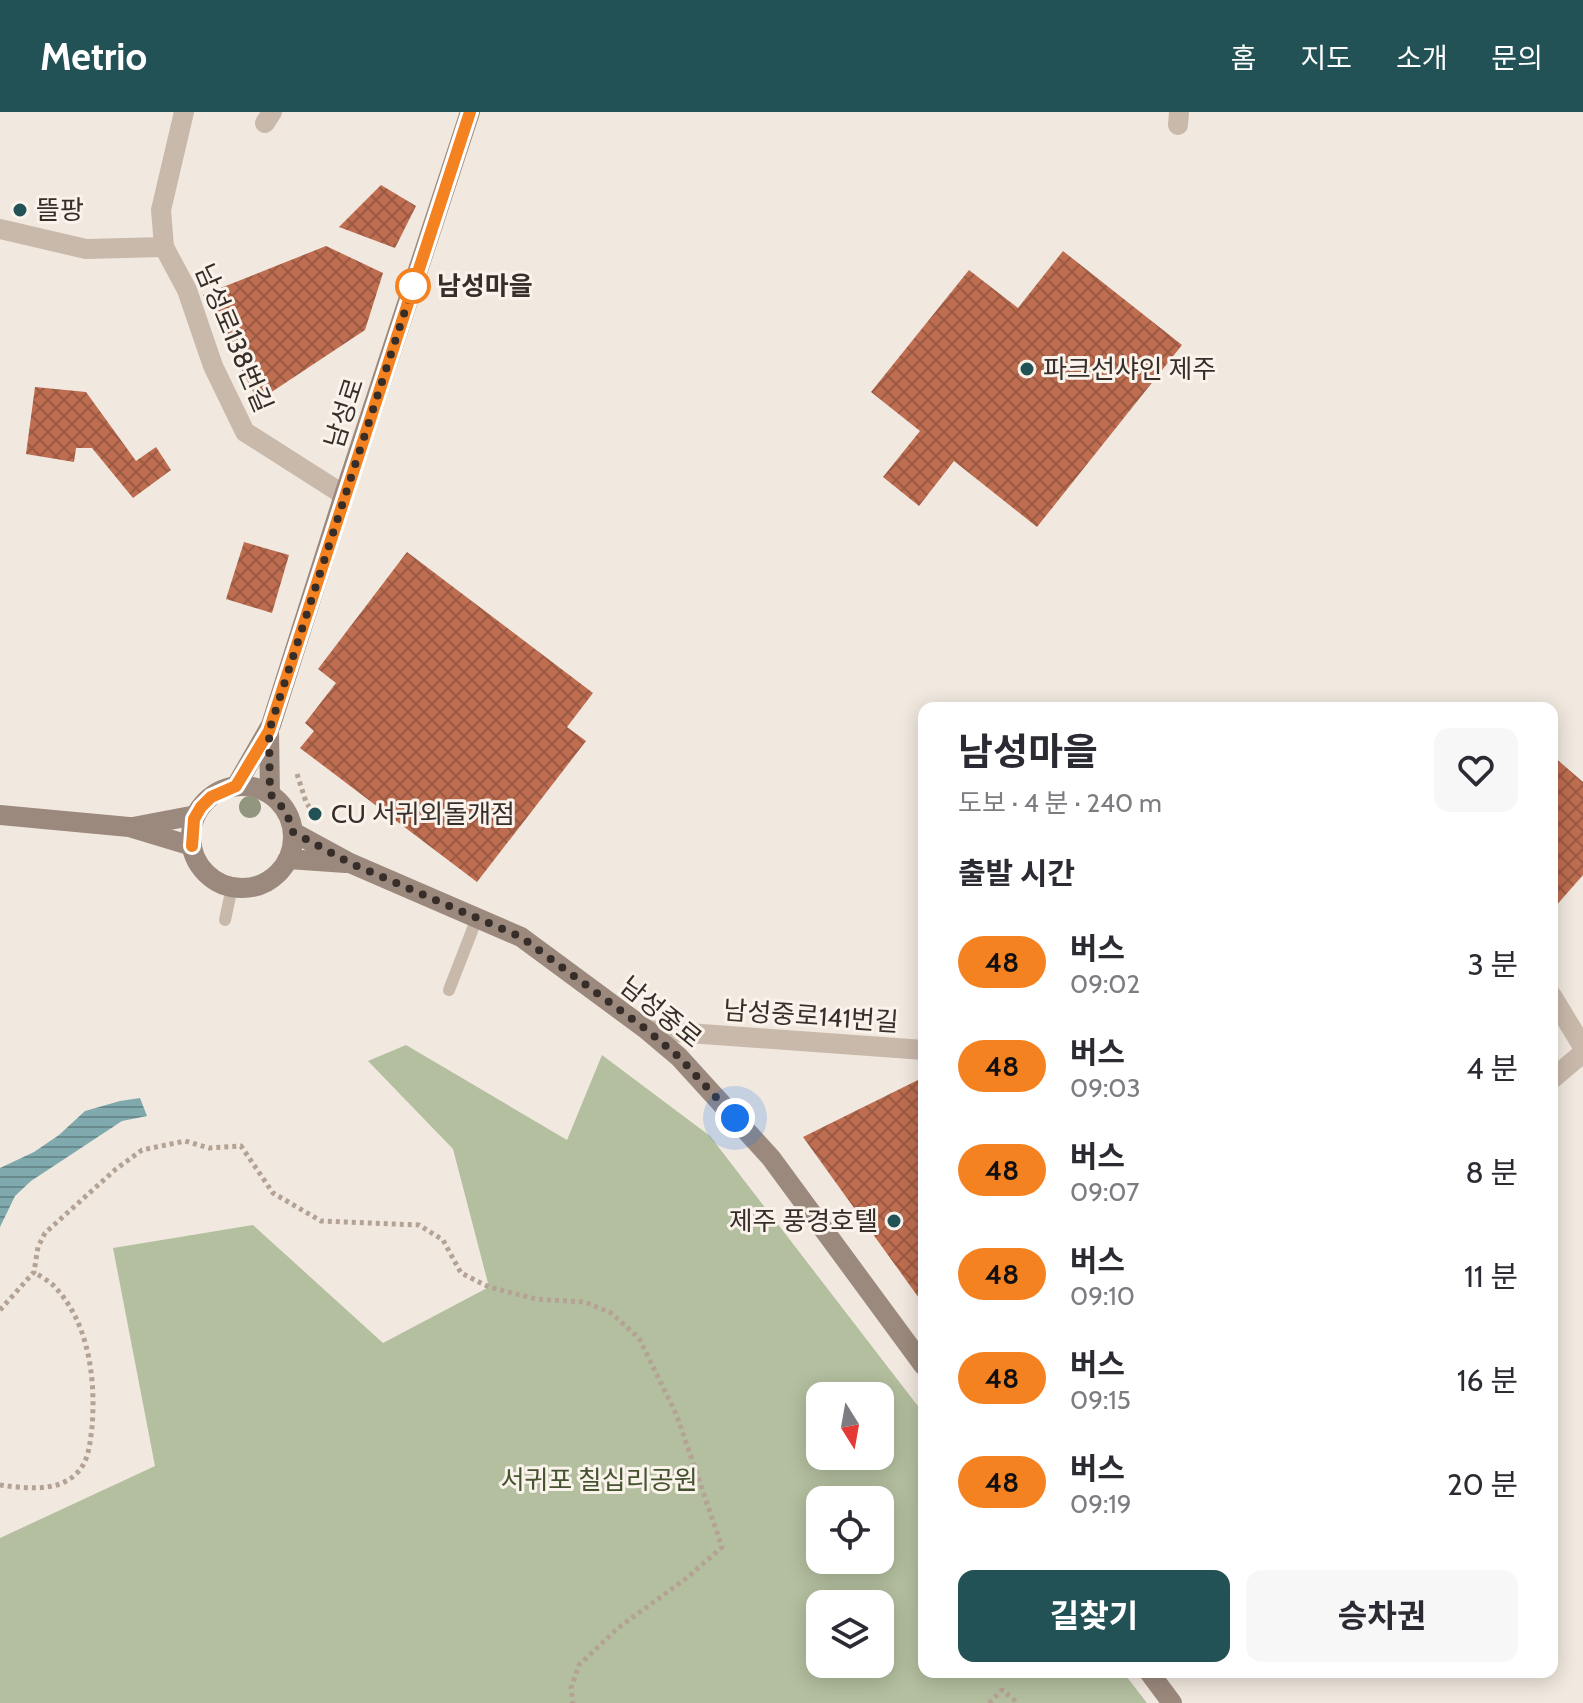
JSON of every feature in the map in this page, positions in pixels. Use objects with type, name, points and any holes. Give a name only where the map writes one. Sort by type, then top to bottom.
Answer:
[{"type":"street","name":"남성로138번길","points":[[184,112],[161,210],[164,247],[187,290],[213,366],[245,432],[344,495]]},
{"type":"street","name":"남성로","points":[[196,815],[211,797],[236,786],[269,731],[470,112]]},
{"type":"street","name":"남성로138번길","points":[[0,229],[86,249],[164,247]]},
{"type":"street","name":"남성로","points":[[269,731],[270,794]]},
{"type":"street","points":[[129,827],[196,815],[191,832],[192,846],[196,860],[205,872],[217,882],[232,887],[265,883],[278,873],[288,859],[293,832],[289,817],[282,804],[270,794],[260,789],[236,786]]},
{"type":"street","points":[[0,815],[129,827],[192,846]]},
{"type":"street","name":"남성중로","points":[[293,832],[350,863],[521,937],[647,1030],[679,1057],[771,1158],[918,1358]]},
{"type":"street","name":"남성중로","points":[[288,859],[350,863]]},
{"type":"street","points":[[1558,1006],[1583,1047]]},
{"type":"street","name":"남성중로141번길","points":[[647,1030],[918,1050]]},
{"type":"street","points":[[1558,1074],[1583,1053]]},
{"type":"street","points":[[1153,1678],[1172,1703]]},
{"type":"lane","points":[[225,920],[232,887]]},
{"type":"lane","points":[[449,990],[477,918]]},
{"type":"path","points":[[293,763],[306,802],[319,823]]},
{"type":"path","points":[[0,1310],[34,1272],[38,1247],[45,1233],[116,1169],[142,1150],[185,1141],[209,1148],[241,1146],[273,1193],[321,1221],[419,1225],[443,1240],[461,1273],[489,1287],[536,1299],[585,1302],[611,1313],[639,1338],[677,1416],[722,1547],[688,1577],[618,1628],[579,1665],[571,1688],[573,1703]]},
{"type":"path","points":[[0,1485],[31,1489],[59,1484],[76,1475],[86,1460],[91,1434],[91,1367],[82,1333],[54,1286],[34,1272]]},
{"type":"path","points":[[989,1703],[1002,1690],[1018,1703]]},
{"type":"green space","name":"서귀포 칠십리공원","points":[[406,1045],[567,1140],[602,1055],[710,1136],[918,1406],[918,1678],[1128,1678],[1147,1703],[0,1703],[0,1538],[155,1466],[113,1248],[253,1225],[383,1343],[489,1287],[453,1149],[368,1061]]},
{"type":"water","points":[[140,1098],[147,1116],[122,1121],[31,1181],[15,1196],[0,1227],[0,1168],[34,1152],[59,1135],[85,1111]]},
{"type":"building","points":[[381,185],[416,206],[395,248],[339,227]]},
{"type":"building","points":[[326,246],[383,273],[365,330],[258,401],[203,295]]},
{"type":"building","name":"파크선샤인 제주","points":[[1063,251],[1182,345],[1037,527],[954,461],[919,506],[883,477],[920,431],[871,392],[969,270],[1018,308]]},
{"type":"building","points":[[35,387],[86,392],[136,461],[156,447],[171,470],[133,498],[92,448],[76,448],[74,462],[26,454]]},
{"type":"building","points":[[244,542],[289,555],[272,613],[226,599]]},
{"type":"building","points":[[407,552],[593,693],[567,727],[586,741],[477,882],[300,748],[314,731],[305,723],[336,683],[318,669]]},
{"type":"building","points":[[1558,760],[1583,782],[1583,875],[1558,903]]},
{"type":"building","name":"제주 풍경호텔","points":[[918,1080],[918,1297],[803,1137]]},
{"type":"bus line","name":"48","points":[[192,846],[191,832],[201,807],[211,797],[236,786],[269,731],[470,112]]},
{"type":"place","name":"뜰팡","points":[[20,210]]},
{"type":"place","name":"남성마을","points":[[413,286]]},
{"type":"place","name":"파크선샤인 제주","points":[[1027,369]]},
{"type":"place","name":"CU 서귀외돌개점","points":[[315,814]]},
{"type":"place","name":"제주 풍경호텔","points":[[894,1221]]},
{"type":"route","points":[[413,286],[269,731],[270,794],[282,804],[293,832],[350,863],[521,937],[679,1057],[735,1118]]}]
